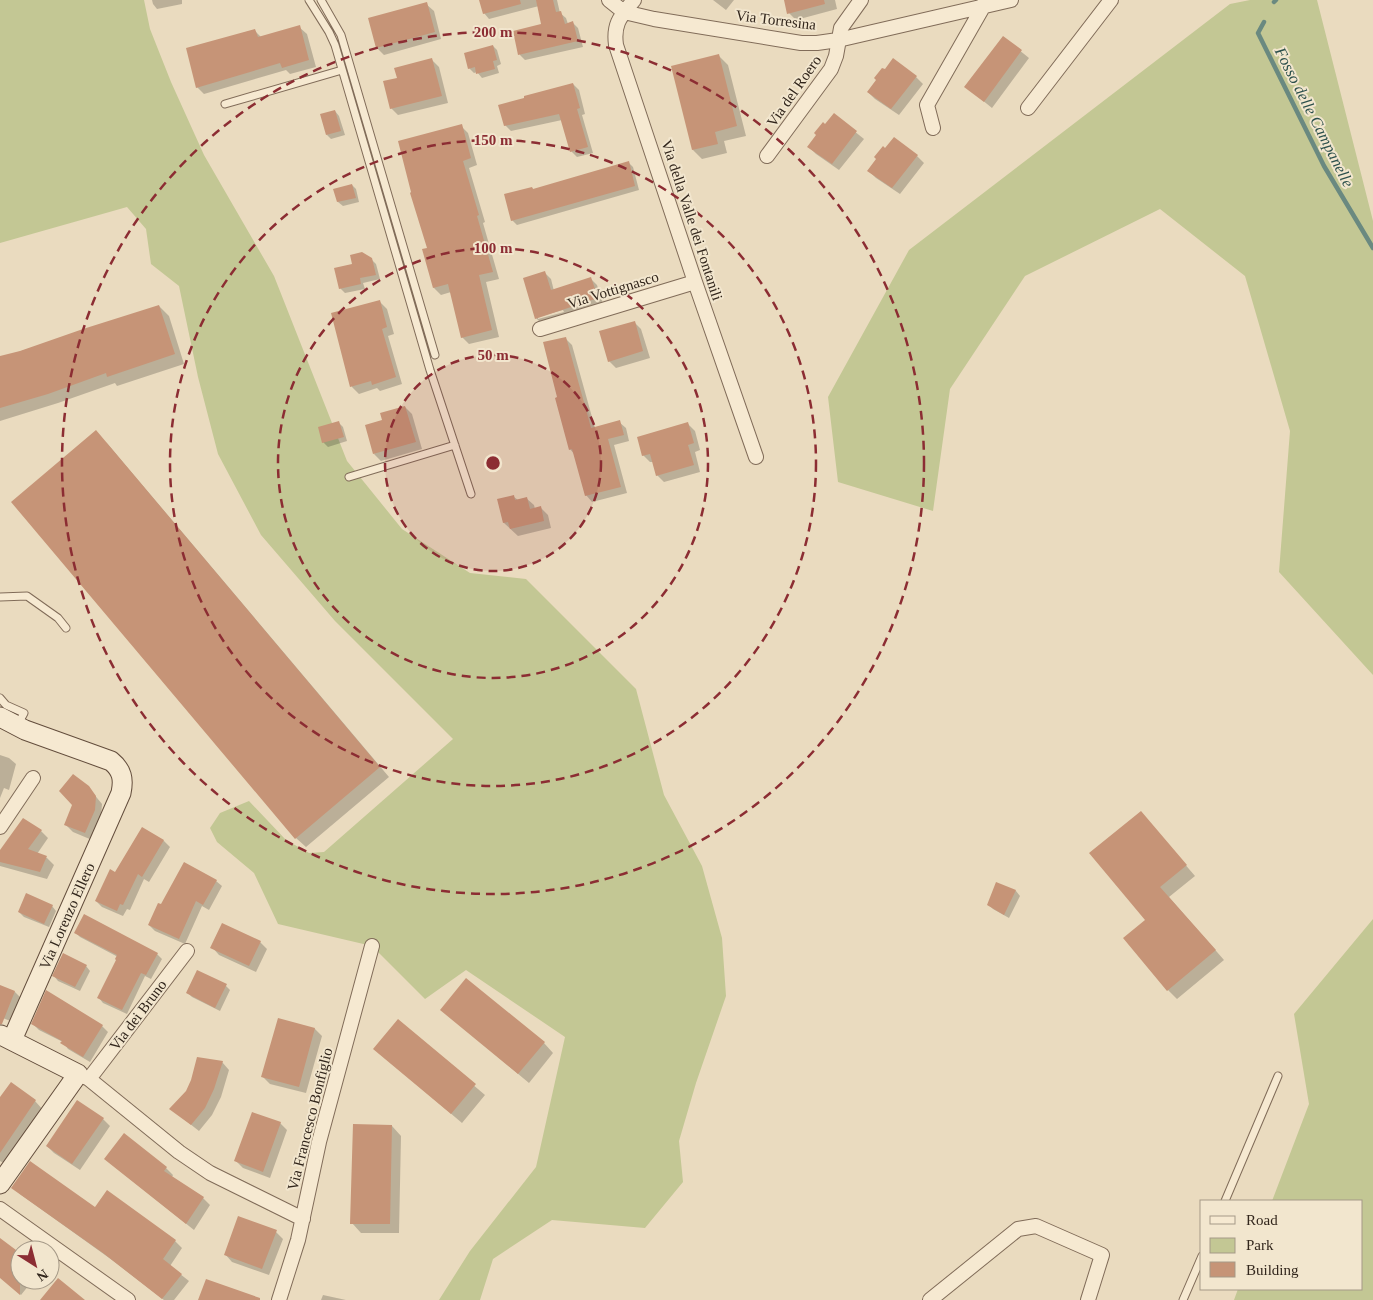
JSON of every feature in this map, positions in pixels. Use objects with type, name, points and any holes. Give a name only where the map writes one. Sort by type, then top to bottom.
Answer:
[{"type":"street","points":[[609,0],[624,12]]},
{"type":"street","name":"Via della Valle dei Fontanili","points":[[634,0],[624,12],[615,28],[616,45],[756,457]]},
{"type":"street","name":"Via del Roero","points":[[767,156],[831,69],[836,56],[841,28],[861,0]]},
{"type":"street","name":"Via Torresina","points":[[624,12],[654,19],[796,42],[816,43],[838,40],[984,4],[1011,0]]},
{"type":"street","points":[[1028,108],[1111,0]]},
{"type":"street","points":[[933,128],[928,105],[984,4]]},
{"type":"street","name":"Via Vottignasco","points":[[540,329],[695,282]]},
{"type":"street","points":[[0,716],[17,726]]},
{"type":"street","name":"Via Lorenzo Ellero","points":[[6,1037],[121,793],[122,778],[120,772],[111,761],[17,726]]},
{"type":"street","points":[[0,827],[33,778]]},
{"type":"street","name":"Via Francesco Bonfiglio","points":[[278,1300],[290,1266],[319,1142],[372,946]]},
{"type":"street","name":"Via dei Bruno","points":[[0,1184],[187,951]]},
{"type":"street","points":[[6,1037],[84,1077],[179,1152],[210,1173],[302,1219]]},
{"type":"street","points":[[0,1209],[128,1300]]},
{"type":"street","points":[[930,1300],[1018,1229],[1036,1226],[1102,1255],[1088,1300]]},
{"type":"lane","points":[[309,0],[329,32],[342,70],[430,370],[471,494]]},
{"type":"lane","points":[[321,0],[341,35],[435,355]]},
{"type":"lane","points":[[225,104],[342,70]]},
{"type":"lane","points":[[349,477],[455,445]]},
{"type":"lane","points":[[0,597],[27,596],[58,618],[66,628]]},
{"type":"lane","points":[[0,698],[6,705],[24,713],[17,726]]},
{"type":"lane","points":[[1225,1200],[1278,1076]]},
{"type":"lane","points":[[1183,1300],[1200,1261]]},
{"type":"green space","points":[[0,0],[144,0],[150,29],[171,82],[204,155],[274,276],[347,461],[402,529],[470,573],[526,579],[636,689],[664,795],[702,866],[722,938],[726,996],[696,1083],[679,1141],[683,1182],[645,1228],[552,1220],[493,1259],[480,1300],[439,1300],[470,1251],[536,1167],[565,1037],[466,970],[425,999],[372,946],[278,924],[254,873],[217,842],[210,828],[220,813],[249,801],[286,840],[309,853],[324,852],[453,739],[335,621],[261,535],[218,454],[198,377],[179,286],[151,264],[146,229],[127,207],[0,243]]},
{"type":"green space","points":[[1250,0],[1317,0],[1373,221],[1373,675],[1279,572],[1290,431],[1245,276],[1160,209],[1025,276],[950,389],[933,511],[838,482],[828,397],[909,250],[1230,4]]},
{"type":"green space","points":[[1373,919],[1373,1300],[1234,1300],[1238,1290],[1363,1290],[1363,1200],[1272,1200],[1309,1104],[1294,1014]]},
{"type":"building","points":[[479,0],[520,0],[521,4],[483,14]]},
{"type":"building","points":[[536,0],[553,0],[556,12],[561,11],[565,24],[573,21],[578,41],[518,55],[513,31],[541,24]]},
{"type":"building","points":[[784,0],[824,0],[825,4],[787,14]]},
{"type":"building","points":[[427,2],[435,32],[376,48],[368,18]]},
{"type":"building","points":[[300,25],[309,60],[282,68],[280,63],[196,88],[186,48],[255,29],[258,37]]},
{"type":"building","points":[[1003,36],[1022,50],[984,102],[964,87]]},
{"type":"building","points":[[493,45],[497,60],[493,61],[495,69],[476,74],[475,67],[468,69],[464,53]]},
{"type":"building","points":[[719,54],[737,126],[715,132],[718,144],[692,150],[671,66]]},
{"type":"building","points":[[432,58],[442,96],[390,109],[383,81],[397,78],[394,68]]},
{"type":"building","points":[[893,58],[917,76],[891,109],[867,92],[876,80],[874,78],[882,68],[885,69]]},
{"type":"building","points":[[573,83],[580,108],[577,109],[588,147],[570,152],[559,114],[504,126],[498,105]]},
{"type":"building","points":[[335,110],[341,131],[326,135],[320,114]]},
{"type":"building","points":[[834,113],[857,131],[832,164],[807,147],[816,135],[814,133]]},
{"type":"building","points":[[462,124],[471,158],[463,161],[493,272],[479,275],[492,330],[461,338],[448,284],[433,288],[422,249],[427,248],[410,193],[398,141]]},
{"type":"building","points":[[894,137],[918,155],[892,188],[867,171],[876,159],[874,157]]},
{"type":"building","points":[[629,161],[635,186],[511,221],[504,194],[532,187],[533,189]]},
{"type":"building","points":[[352,184],[356,198],[337,202],[333,189]]},
{"type":"building","points":[[362,252],[372,258],[376,275],[360,278],[361,284],[339,289],[334,268],[352,264],[350,255]]},
{"type":"building","points":[[545,271],[551,290],[591,277],[598,298],[535,319],[523,278]]},
{"type":"building","points":[[380,300],[387,327],[382,329],[396,377],[372,385],[371,381],[350,387],[331,313]]},
{"type":"building","points":[[159,305],[175,354],[107,377],[106,373],[48,394],[0,408],[0,356]]},
{"type":"building","points":[[635,321],[643,351],[608,362],[599,331]]},
{"type":"building","points":[[566,337],[591,428],[620,420],[624,435],[608,439],[621,487],[585,496],[572,449],[569,450],[543,342]]},
{"type":"building","points":[[405,406],[416,442],[373,454],[365,425],[382,420],[380,413]]},
{"type":"building","points":[[339,421],[344,437],[322,443],[318,427]]},
{"type":"building","points":[[688,422],[694,443],[688,445],[694,465],[656,476],[650,454],[642,456],[637,437]]},
{"type":"building","points":[[96,430],[380,767],[295,839],[11,502]]},
{"type":"building","points":[[514,495],[515,500],[527,497],[530,509],[541,506],[544,521],[510,529],[508,522],[503,523],[497,499]]},
{"type":"building","points":[[73,774],[89,786],[96,796],[95,810],[85,833],[64,825],[72,805],[59,791]]},
{"type":"building","points":[[1141,811],[1187,865],[1160,887],[1216,950],[1167,991],[1123,938],[1145,920],[1089,853]]},
{"type":"building","points":[[23,818],[42,830],[28,849],[47,856],[40,872],[0,862],[0,850]]},
{"type":"building","points":[[142,827],[164,840],[142,877],[138,874],[123,905],[120,904],[117,911],[95,901],[110,869],[115,872]]},
{"type":"building","points":[[184,862],[217,880],[203,905],[196,901],[179,939],[148,925],[158,903],[161,904]]},
{"type":"building","points":[[996,882],[1016,890],[1004,915],[987,905]]},
{"type":"building","points":[[26,893],[53,905],[44,924],[18,912]]},
{"type":"building","points":[[84,914],[158,953],[146,975],[141,973],[122,1010],[97,998],[117,955],[74,933]]},
{"type":"building","points":[[222,923],[261,941],[249,966],[210,948]]},
{"type":"building","points":[[63,953],[87,965],[75,987],[52,976]]},
{"type":"building","points":[[197,970],[227,984],[215,1008],[186,993]]},
{"type":"building","points":[[466,978],[545,1042],[518,1074],[440,1010]]},
{"type":"building","points":[[0,985],[15,991],[2,1024],[0,1024]]},
{"type":"building","points":[[46,990],[103,1025],[83,1057],[60,1043],[62,1041],[31,1024]]},
{"type":"building","points":[[278,1018],[315,1028],[299,1087],[261,1077]]},
{"type":"building","points":[[398,1019],[476,1084],[451,1114],[373,1049]]},
{"type":"building","points":[[197,1057],[223,1061],[214,1089],[205,1108],[191,1125],[169,1109],[186,1091]]},
{"type":"building","points":[[11,1082],[36,1100],[0,1153],[0,1097]]},
{"type":"building","points":[[77,1100],[104,1118],[72,1164],[46,1146]]},
{"type":"building","points":[[252,1112],[281,1122],[263,1172],[234,1161]]},
{"type":"building","points":[[353,1124],[392,1125],[390,1224],[350,1224]]},
{"type":"building","points":[[124,1133],[167,1167],[164,1171],[204,1197],[186,1224],[104,1159]]},
{"type":"building","points":[[30,1161],[95,1207],[107,1190],[176,1240],[163,1259],[182,1274],[162,1299],[103,1253],[11,1188]]},
{"type":"building","points":[[238,1216],[277,1230],[262,1269],[224,1255]]},
{"type":"building","points":[[0,1238],[10,1246],[10,1286],[0,1278]]},
{"type":"building","points":[[206,1279],[260,1298],[260,1300],[198,1300]]},
{"type":"building","points":[[60,1280],[85,1300],[40,1300],[48,1290],[60,1290]]},
{"type":"waterway","name":"Fosso delle Campanelle","points":[[1264,22],[1258,33],[1324,166],[1373,248]]}]
